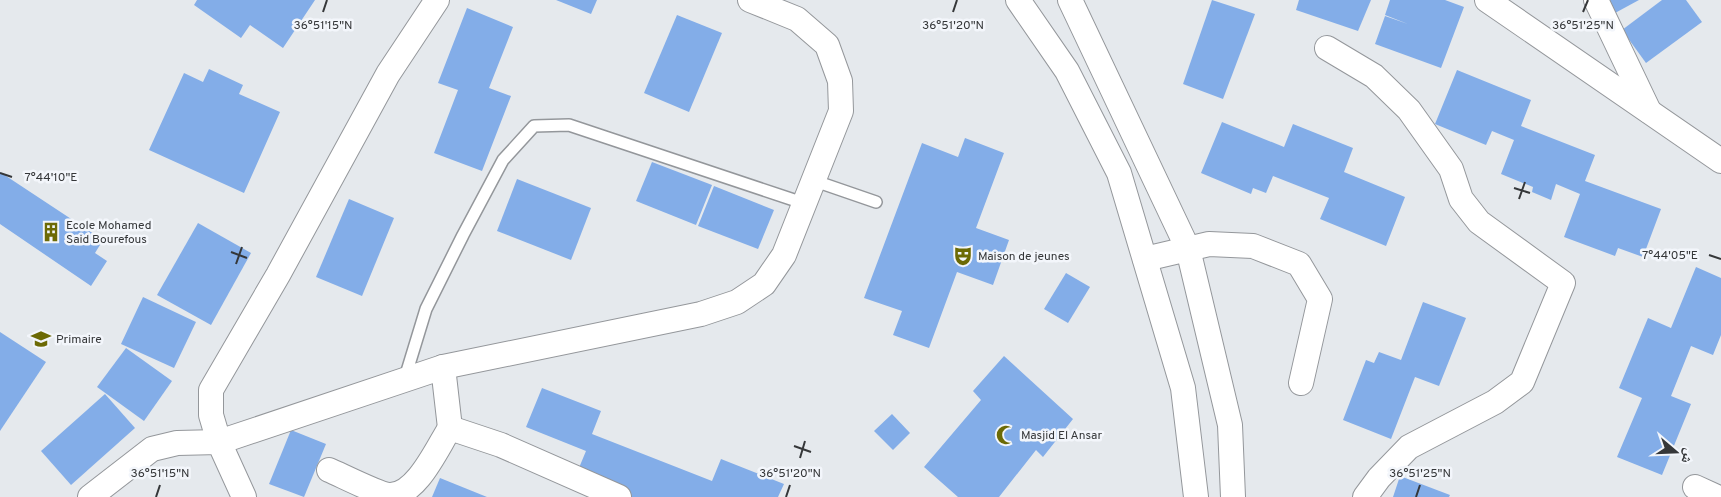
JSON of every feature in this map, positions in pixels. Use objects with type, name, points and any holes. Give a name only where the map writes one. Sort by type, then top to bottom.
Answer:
[{"type":"street","points":[[244,497],[219,442],[211,415],[211,390],[278,276],[388,74],[437,0]]},
{"type":"street","points":[[90,497],[152,449],[177,443],[219,442],[443,367],[701,314],[737,302],[764,284],[784,256],[842,112],[840,81],[827,45],[797,19],[750,0]]},
{"type":"street","points":[[1018,0],[1067,71],[1119,173],[1183,388],[1196,497]]},
{"type":"street","points":[[1070,0],[1188,249],[1230,425],[1233,497]]},
{"type":"street","points":[[1487,0],[1650,114],[1721,161]]},
{"type":"street","points":[[1596,0],[1650,114]]},
{"type":"street","points":[[1327,48],[1374,76],[1409,110],[1451,169],[1461,199],[1479,222],[1564,283],[1522,382],[1495,402],[1409,447],[1379,478],[1365,497]]},
{"type":"street","points":[[1145,259],[1209,244],[1253,246],[1299,264],[1320,299],[1301,383]]},
{"type":"street","points":[[329,470],[390,495],[406,491],[416,482],[450,428],[443,367]]},
{"type":"street","points":[[450,428],[501,445],[619,497]]},
{"type":"street","points":[[1695,487],[1717,497]]},
{"type":"lane","points":[[403,381],[426,309],[463,235],[503,160],[534,126],[569,125],[806,204]]},
{"type":"lane","points":[[815,181],[876,202]]},
{"type":"building","points":[[197,0],[315,0],[283,48],[250,25],[241,38],[194,5]]},
{"type":"building","points":[[556,0],[597,0],[591,14]]},
{"type":"building","points":[[1212,0],[1255,14],[1223,99],[1183,84]]},
{"type":"building","points":[[1299,0],[1371,0],[1358,31],[1296,10]]},
{"type":"building","points":[[1390,0],[1445,0],[1464,7],[1441,68],[1375,44],[1385,16],[1408,24],[1385,15]]},
{"type":"building","points":[[1608,0],[1639,0],[1615,13]]},
{"type":"building","points":[[1662,0],[1686,0],[1702,22],[1646,63],[1622,30]]},
{"type":"building","points":[[467,8],[513,27],[489,88],[511,96],[482,171],[434,153],[458,90],[438,83]]},
{"type":"building","points":[[677,15],[722,33],[689,112],[644,93]]},
{"type":"building","points":[[209,69],[243,85],[239,94],[280,112],[244,193],[149,150],[184,73],[203,82]]},
{"type":"building","points":[[1457,70],[1531,100],[1521,126],[1595,155],[1585,181],[1661,209],[1643,257],[1618,248],[1615,256],[1564,237],[1580,194],[1556,184],[1551,200],[1532,192],[1533,187],[1501,174],[1514,140],[1492,131],[1486,145],[1435,124]]},
{"type":"building","points":[[1222,122],[1284,147],[1293,124],[1353,148],[1344,172],[1405,197],[1386,246],[1320,219],[1329,198],[1273,176],[1266,193],[1253,188],[1251,194],[1201,173]]},
{"type":"building","name":"Maison de jeunes","points":[[965,138],[1004,153],[976,228],[1009,240],[993,285],[957,272],[929,348],[893,335],[902,311],[864,298],[922,143],[958,157]]},
{"type":"building","points":[[652,162],[712,185],[696,225],[636,201]]},
{"type":"building","name":"Ecole Mohamed Said Bourefous","points":[[0,172],[103,240],[95,253],[107,261],[91,286],[0,224]]},
{"type":"building","points":[[517,179],[591,208],[571,260],[497,231]]},
{"type":"building","points":[[714,186],[774,210],[758,249],[698,226]]},
{"type":"building","points":[[349,199],[394,218],[362,296],[316,277]]},
{"type":"building","points":[[198,223],[251,253],[211,325],[157,295]]},
{"type":"building","points":[[1696,267],[1721,278],[1721,335],[1713,355],[1691,346],[1671,396],[1691,404],[1662,475],[1617,457],[1642,398],[1619,388],[1648,318],[1671,328]]},
{"type":"building","points":[[1066,273],[1090,287],[1068,323],[1044,309]]},
{"type":"building","points":[[143,297],[196,322],[174,368],[121,344]]},
{"type":"building","points":[[1423,302],[1466,318],[1439,386],[1415,377],[1391,439],[1343,420],[1366,360],[1374,363],[1379,352],[1401,360]]},
{"type":"building","points":[[0,332],[46,362],[0,431]]},
{"type":"building","points":[[126,348],[172,381],[144,421],[97,387]]},
{"type":"building","name":"Masjid El Ansar","points":[[1004,356],[1073,419],[1043,457],[1036,450],[999,497],[958,497],[924,467],[981,400],[973,391]]},
{"type":"building","points":[[542,388],[601,411],[592,434],[712,481],[721,459],[784,484],[778,497],[632,497],[576,475],[586,451],[526,427]]},
{"type":"building","points":[[105,394],[135,428],[71,485],[41,451]]},
{"type":"building","points":[[892,414],[910,433],[893,450],[874,431]]},
{"type":"building","points":[[291,430],[326,444],[304,497],[269,484]]},
{"type":"building","points":[[1400,476],[1450,495],[1449,497],[1393,497]]},
{"type":"building","points":[[440,478],[487,497],[432,497]]},
{"type":"place","name":"Ecole Mohamed Said Bourefous","points":[[51,232]]},
{"type":"place","name":"Maison de jeunes","points":[[963,256]]},
{"type":"place","name":"Primaire","points":[[41,339]]},
{"type":"place","name":"Masjid El Ansar","points":[[1006,435]]}]
